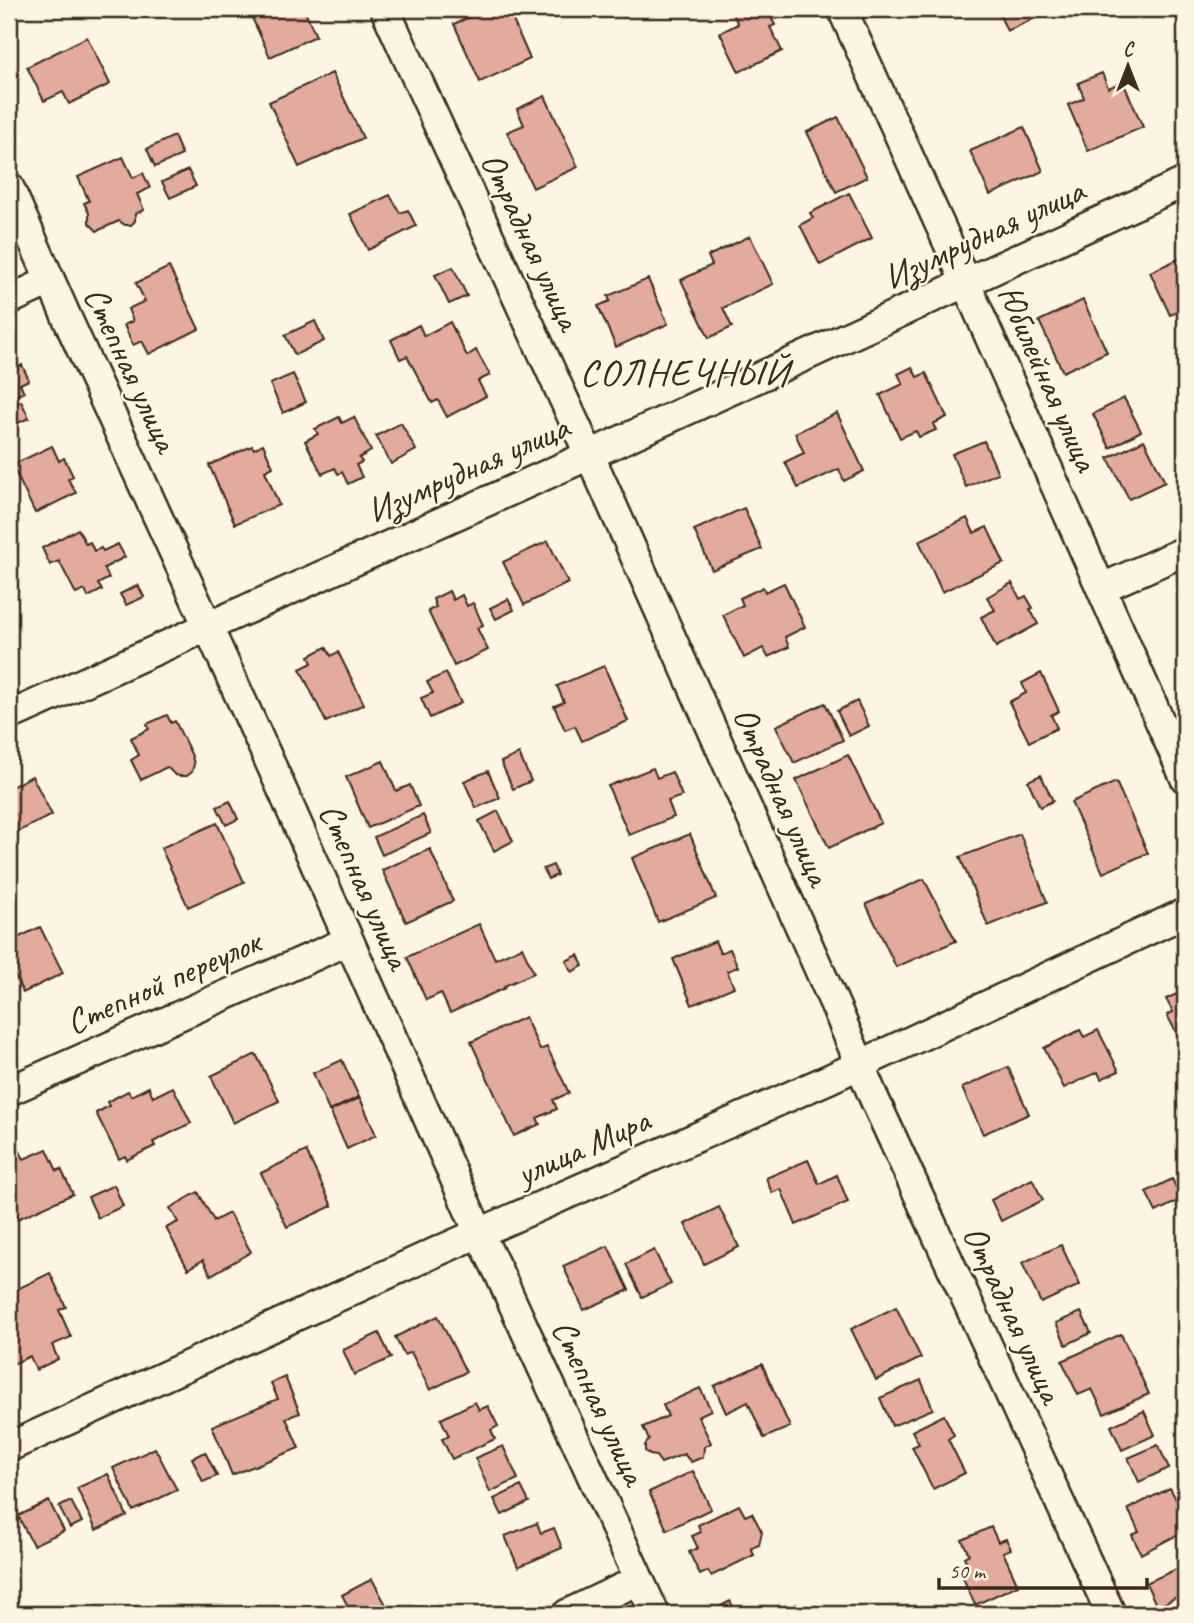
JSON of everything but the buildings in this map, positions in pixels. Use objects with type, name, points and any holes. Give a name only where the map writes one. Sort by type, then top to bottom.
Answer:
[{"type":"street","name":"Отрадная улица","points":[[385,9],[1111,1614]]},
{"type":"street","name":"Юбилейная улица","points":[[842,9],[1185,778]]},
{"type":"street","name":"Изумрудная улица","points":[[9,716],[589,455],[1185,182]]},
{"type":"street","name":"Степная улица","points":[[9,187],[479,1233],[655,1614]]},
{"type":"street","points":[[9,300],[50,281]]},
{"type":"street","points":[[1102,588],[1185,551]]},
{"type":"street","name":"улица Мира","points":[[9,1447],[479,1233],[860,1064],[1185,913]]},
{"type":"street","name":"Степной переулок","points":[[9,1091],[348,940]]},
{"type":"street","points":[[567,1614],[639,1580]]},
{"type":"district","name":"СОЛНЕЧНЫЙ","points":[[685,372]]}]
